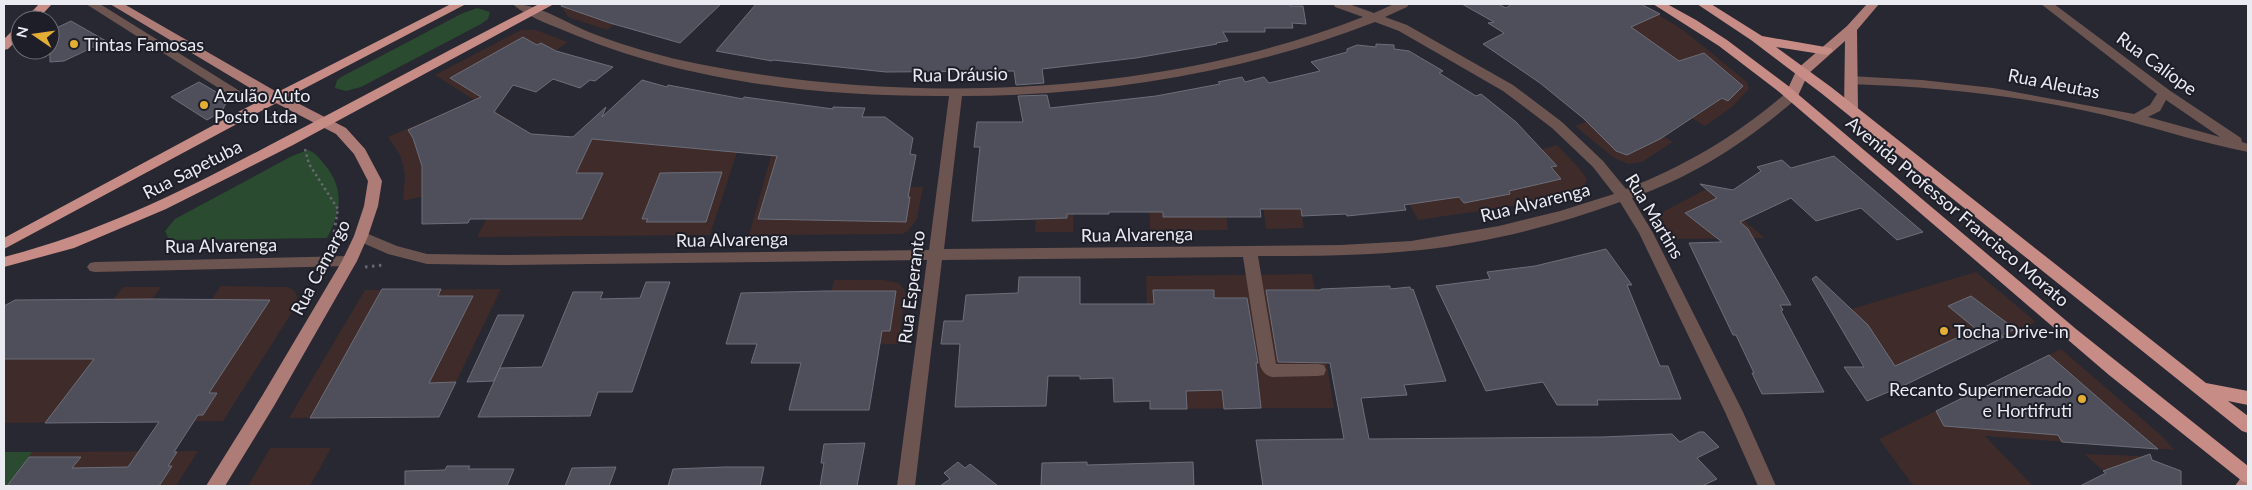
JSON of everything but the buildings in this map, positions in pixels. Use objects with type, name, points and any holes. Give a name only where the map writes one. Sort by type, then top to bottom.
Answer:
[{"type":"highway","name":"Rua Sapetuba","points":[[4,244],[277,98],[460,4]]},
{"type":"highway","name":"Rua Sapetuba","points":[[4,262],[40,254],[97,234],[159,208],[548,4]]},
{"type":"highway","name":"Avenida Professor Francisco Morato","points":[[1659,4],[1721,41],[1792,95],[2046,313],[2194,435],[2248,476]]},
{"type":"highway","name":"Avenida Professor Francisco Morato","points":[[1703,4],[1754,37],[1802,72],[2248,426]]},
{"type":"highway","points":[[1754,37],[1790,46],[1827,51]]},
{"type":"highway","points":[[2201,388],[2248,398]]},
{"type":"main road","name":"Rua Camargo","points":[[116,4],[277,98],[341,131],[360,152],[375,181],[371,206],[361,236],[349,261],[268,401],[215,486]]},
{"type":"main road","name":"Rua Alvarenga","points":[[1792,95],[1802,72],[1851,29],[1873,4]]},
{"type":"main road","points":[[1851,29],[1851,111]]},
{"type":"main road","points":[[2244,486],[2248,481]]},
{"type":"street","points":[[92,4],[244,98]]},
{"type":"street","name":"Rua Dráusio","points":[[519,4],[572,31],[644,55],[730,74],[826,86],[910,93],[956,93],[1079,85],[1120,81],[1180,71],[1286,47],[1377,17],[1404,4]]},
{"type":"street","name":"Rua Martins","points":[[1339,4],[1377,17],[1430,42],[1508,88],[1557,125],[1598,164],[1624,196],[1646,233],[1760,467],[1767,486]]},
{"type":"street","name":"Rua Calíope","points":[[2048,4],[2164,93],[2248,148]]},
{"type":"street","name":"Rua Aleutas","points":[[1850,80],[1928,84],[2002,92],[2135,119],[2248,148]]},
{"type":"street","name":"Rua Esperanto","points":[[906,486],[956,93]]},
{"type":"street","points":[[2135,119],[2155,108],[2164,93]]},
{"type":"street","name":"Rua Alvarenga","points":[[361,236],[394,250],[427,259],[934,256],[1341,250],[1421,245],[1500,231],[1582,212],[1624,196],[1692,167],[1774,112],[1792,95]]},
{"type":"street","points":[[1250,251],[1268,366],[1272,371],[1318,370]]},
{"type":"street","name":"Rua Alvarenga","points":[[94,267],[349,261]]},
{"type":"path","points":[[268,114],[284,126]]},
{"type":"path","points":[[299,136],[303,139],[309,164],[338,209],[331,245],[349,261]]},
{"type":"shaded area","points":[[567,4],[644,4],[607,30],[568,17],[563,9]]},
{"type":"shaded area","points":[[1528,4],[1641,4],[1683,30],[1747,82],[1749,89],[1732,107],[1705,126],[1517,12]]},
{"type":"shaded area","points":[[521,30],[536,30],[568,42],[517,78],[495,111],[531,133],[737,152],[710,235],[477,237],[508,177],[403,201],[405,176],[403,164],[400,155],[388,137],[474,100],[435,75]]},
{"type":"shaded area","points":[[1620,110],[1673,142],[1642,162],[1628,164],[1614,158],[1575,126]]},
{"type":"shaded area","points":[[1371,130],[1501,160],[1557,145],[1587,179],[1585,185],[1580,189],[1559,197],[1418,220]]},
{"type":"shaded area","points":[[1289,138],[1304,228],[1266,229],[1254,141]]},
{"type":"shaded area","points":[[1219,145],[1228,230],[1150,231],[1148,151]]},
{"type":"shaded area","points":[[771,156],[848,163],[841,187],[923,187],[917,219],[908,231],[903,234],[749,235]]},
{"type":"shaded area","points":[[1075,158],[1073,232],[1035,232],[1039,162]]},
{"type":"shaded area","points":[[1706,189],[1765,238],[1669,239],[1659,214]]},
{"type":"shaded area","name":"Tocha Drive-in","points":[[1976,272],[2036,322],[1907,384],[1851,309]]},
{"type":"shaded area","points":[[1312,274],[1334,408],[1150,409],[1146,276]]},
{"type":"shaded area","points":[[834,280],[884,280],[899,283],[902,286],[906,293],[898,344],[820,345]]},
{"type":"shaded area","points":[[221,286],[287,287],[295,291],[297,297],[296,306],[223,421],[4,423],[4,306],[15,300],[113,300],[123,287],[161,287],[113,352],[175,351]]},
{"type":"shaded area","points":[[501,289],[439,417],[289,418],[365,290]]},
{"type":"shaded area","points":[[2061,349],[2163,437],[2174,450],[1985,436],[2033,486],[1917,486],[1912,484],[1879,439]]},
{"type":"shaded area","points":[[270,448],[331,448],[310,486],[248,486]]},
{"type":"shaded area","points":[[198,451],[176,486],[7,486],[32,452]]},
{"type":"shaded area","points":[[2084,454],[2140,456],[2178,486],[2121,486]]},
{"type":"green space","points":[[477,8],[490,12],[488,19],[481,24],[361,87],[346,91],[335,88],[337,80],[343,76],[461,14]]},
{"type":"green space","points":[[308,150],[316,154],[325,165],[336,183],[338,192],[338,210],[327,238],[169,240],[165,231],[175,219],[292,156]]},
{"type":"green space","points":[[4,452],[32,452],[7,486],[4,486]]},
{"type":"place","name":"Tintas Famosas","points":[[74,44]]},
{"type":"place","name":"Azulão Auto Posto Ltda","points":[[204,105]]},
{"type":"place","name":"Tocha Drive-in","points":[[1944,331]]},
{"type":"place","name":"Recanto Supermercado e Hortifruti","points":[[2082,399]]}]
